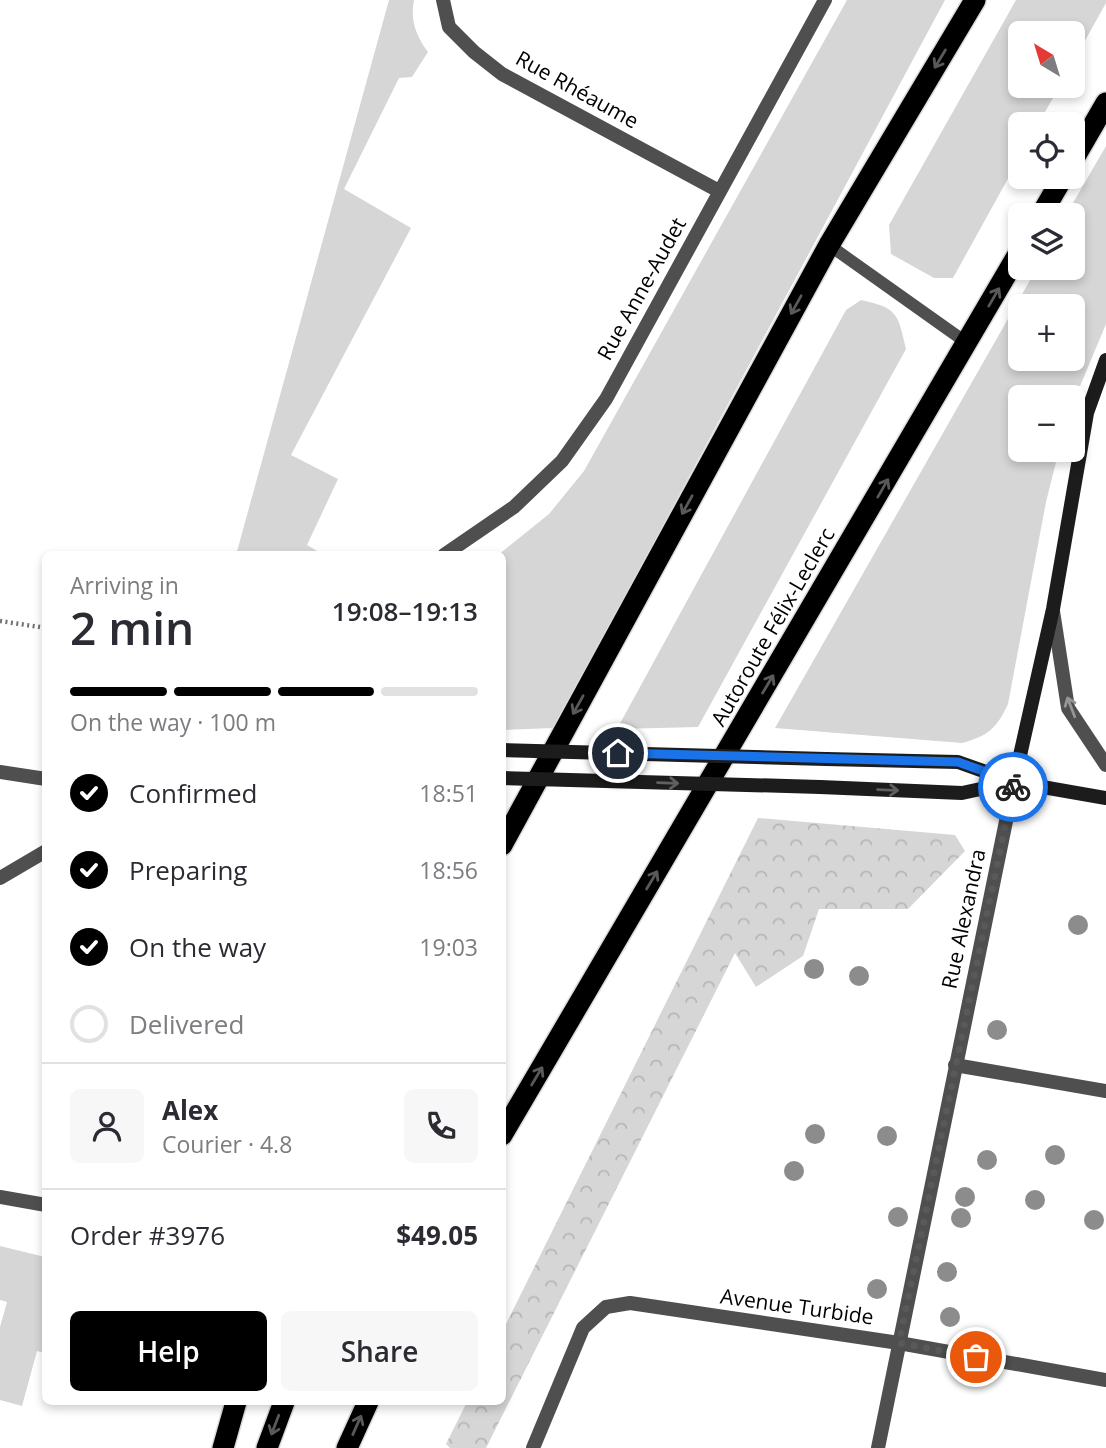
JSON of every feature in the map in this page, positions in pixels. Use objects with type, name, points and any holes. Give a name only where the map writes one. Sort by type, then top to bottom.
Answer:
[{"type":"highway","points":[[506,838],[829,245],[975,0]]},
{"type":"highway","points":[[1085,139],[1106,103]]},
{"type":"highway","name":"Autoroute Félix-Leclerc","points":[[506,1128],[1008,272]]},
{"type":"highway","points":[[223,1448],[235,1405]]},
{"type":"highway","points":[[267,1448],[283,1405]]},
{"type":"highway","points":[[347,1448],[367,1405]]},
{"type":"main road","name":"Rue Alexandra","points":[[1014,782],[1053,609],[1087,413],[1106,360]]},
{"type":"main road","points":[[506,750],[958,762],[1014,782],[1106,798]]},
{"type":"main road","points":[[506,778],[962,793],[1014,782]]},
{"type":"street","name":"Rue Rhéaume","points":[[443,0],[449,27],[474,52],[502,74],[719,191]]},
{"type":"street","name":"Rue Anne-Audet","points":[[450,551],[514,507],[562,461],[606,399],[825,0]]},
{"type":"street","points":[[1053,609],[1068,708],[1106,765]]},
{"type":"street","points":[[0,772],[42,778]]},
{"type":"street","name":"Rue Alexandra","points":[[877,1448],[1014,782]]},
{"type":"street","points":[[0,878],[42,853]]},
{"type":"street","points":[[955,1065],[1106,1091]]},
{"type":"street","points":[[0,1197],[42,1204]]},
{"type":"street","name":"Avenue Turbide","points":[[533,1448],[583,1328],[606,1307],[630,1303],[899,1343],[1106,1380]]},
{"type":"lane","points":[[829,245],[967,343]]},
{"type":"path","points":[[0,621],[42,627]]},
{"type":"green space","points":[[389,0],[414,0],[415,28],[428,52],[412,77],[399,78],[344,189],[411,228],[291,455],[338,479],[307,545],[317,551],[237,551]]},
{"type":"green space","points":[[847,0],[945,0],[554,728],[506,730],[506,551],[503,551],[549,514],[584,471]]},
{"type":"green space","points":[[1016,0],[1106,0],[1085,41],[1085,21],[1008,21],[1008,98],[1053,98],[1045,112],[1008,112],[1008,179],[953,278],[934,278],[891,254],[889,225]]},
{"type":"green space","points":[[1106,146],[1106,324],[1081,385],[1008,385],[1008,462],[1056,462],[1008,704],[1004,712],[991,730],[962,743],[775,728],[1008,319],[1008,371],[1085,371],[1085,294],[1022,294],[1030,280],[1085,280],[1085,203],[1073,203],[1081,189],[1085,189],[1085,182]]},
{"type":"green space","points":[[861,300],[883,306],[894,314],[906,349],[698,727],[617,729],[846,310]]},
{"type":"green space","points":[[758,818],[955,835],[965,851],[908,909],[819,909],[803,956],[756,987],[735,953],[486,1448],[450,1448],[446,1444],[466,1405],[506,1405],[506,1324]]},
{"type":"green space","points":[[0,1246],[42,1256],[42,1352],[37,1351],[22,1406],[0,1400],[0,1327],[7,1302],[0,1300]]},
{"type":"way so far","points":[[976,1357],[899,1343],[1013,787]]},
{"type":"route","points":[[618,753],[958,762],[1014,782],[1013,787]]}]
